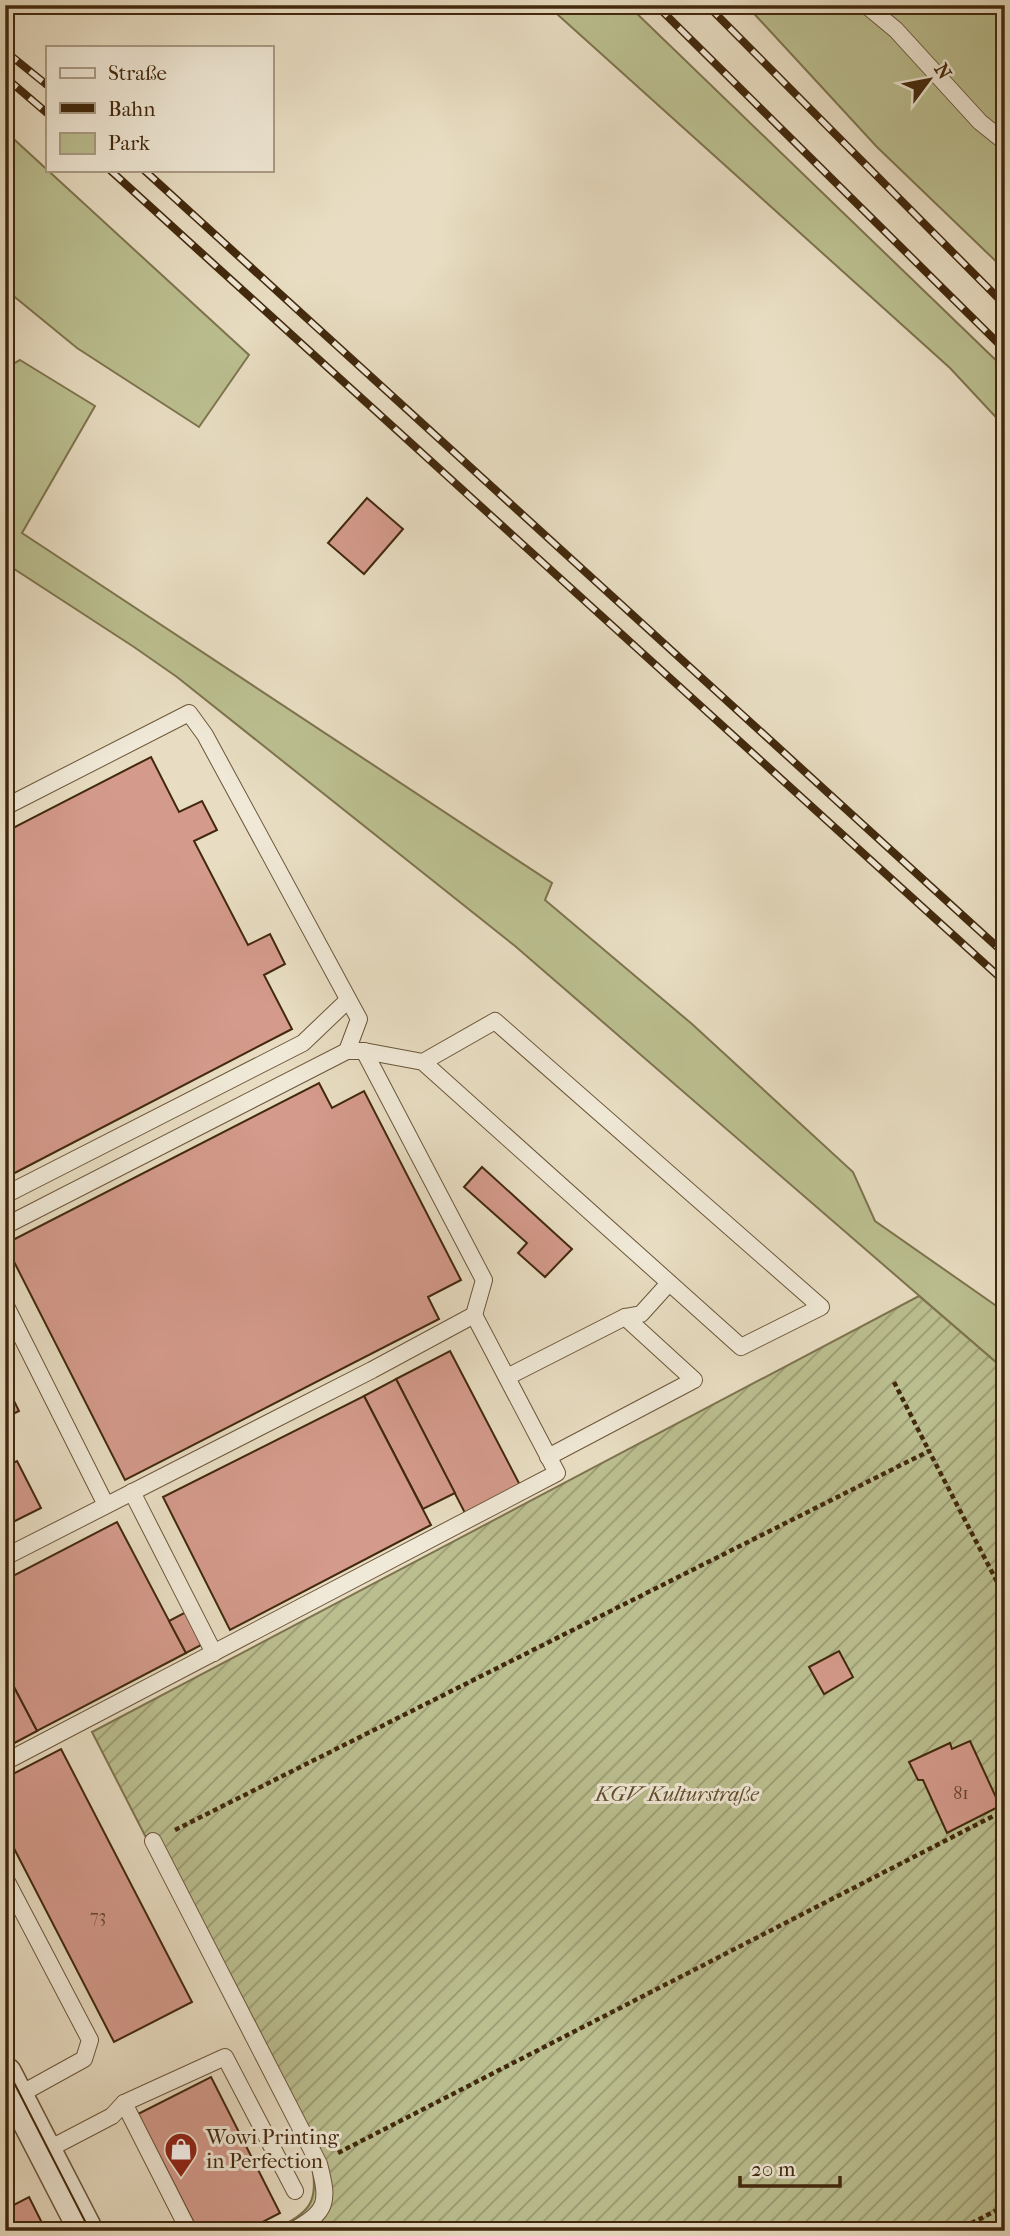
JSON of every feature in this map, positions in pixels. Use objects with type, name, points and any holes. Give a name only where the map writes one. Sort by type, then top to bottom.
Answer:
[{"type":"street","points":[[14,2106],[45,2151],[86,2231]]},
{"type":"lane","points":[[866,5],[896,30],[980,122],[1005,142]]},
{"type":"lane","points":[[5,807],[189,713],[205,735],[359,1019],[347,1051]]},
{"type":"lane","points":[[5,1195],[303,1044],[348,1000]]},
{"type":"lane","points":[[5,1226],[347,1051],[364,1051],[423,1062],[741,1347],[821,1307],[495,1021],[423,1062]]},
{"type":"lane","points":[[5,1762],[557,1473],[474,1315],[484,1280],[364,1051]]},
{"type":"lane","points":[[507,1377],[625,1317],[641,1314],[669,1283]]},
{"type":"lane","points":[[5,1304],[106,1505]]},
{"type":"lane","points":[[5,1557],[372,1370],[474,1315]]},
{"type":"lane","points":[[548,1457],[694,1380],[625,1317]]},
{"type":"lane","points":[[132,1492],[214,1653]]},
{"type":"lane","points":[[153,1841],[319,2164],[324,2183],[324,2203],[314,2219],[292,2231]]},
{"type":"lane","points":[[5,1878],[90,2040],[84,2059],[14,2106]]},
{"type":"lane","points":[[45,2151],[112,2116],[124,2103],[225,2057],[295,2191]]},
{"type":"lane","points":[[124,2103],[189,2231]]},
{"type":"path","points":[[894,1382],[1005,1597]]},
{"type":"path","points":[[153,1841],[929,1451]]},
{"type":"path","points":[[319,2164],[1005,1810]]},
{"type":"path","points":[[956,2231],[1005,2206]]},
{"type":"green space","points":[[547,5],[628,5],[1005,369],[1005,427],[950,368]]},
{"type":"green space","points":[[746,5],[1005,5],[1005,270],[877,147]]},
{"type":"green space","points":[[5,131],[46,169],[46,172],[50,172],[249,355],[199,427],[77,348],[5,289]]},
{"type":"green space","points":[[20,360],[95,406],[22,533],[552,883],[545,900],[692,1024],[853,1172],[875,1221],[1005,1312],[1005,1370],[515,946],[177,677],[5,563],[5,368]]},
{"type":"green space","name":"KGV Kulturstraße","points":[[919,1296],[1005,1370],[1005,2231],[273,2231],[296,2218],[309,2205],[314,2188],[312,2162],[92,1732]]},
{"type":"building","points":[[367,498],[403,529],[364,574],[328,543]]},
{"type":"building","points":[[151,757],[179,812],[202,801],[217,830],[194,841],[248,945],[270,934],[285,964],[264,975],[292,1029],[5,1178],[5,832]]},
{"type":"building","points":[[319,1083],[332,1108],[364,1091],[461,1280],[428,1297],[439,1319],[125,1480],[5,1244]]},
{"type":"building","points":[[482,1167],[572,1249],[545,1277],[518,1253],[527,1243],[464,1187]]},
{"type":"building","points":[[450,1351],[521,1487],[466,1515],[396,1379]]},
{"type":"building","points":[[396,1379],[455,1493],[423,1509],[364,1396]]},
{"type":"building","points":[[5,1383],[19,1411],[5,1418]]},
{"type":"building","points":[[364,1396],[431,1525],[230,1630],[163,1497]]},
{"type":"building","points":[[17,1461],[41,1508],[5,1526],[5,1467]]},
{"type":"building","points":[[117,1522],[186,1653],[37,1731],[5,1670],[5,1580]]},
{"type":"building","points":[[186,1612],[203,1644],[186,1653],[169,1621]]},
{"type":"building","points":[[839,1651],[853,1677],[824,1694],[809,1667]]},
{"type":"building","points":[[5,1670],[37,1731],[5,1748]]},
{"type":"building","points":[[970,1741],[1000,1806],[947,1833],[923,1780],[918,1780],[909,1762],[950,1743],[952,1749]]},
{"type":"building","points":[[61,1749],[192,2002],[114,2042],[5,1831],[5,1778]]},
{"type":"building","points":[[211,2077],[280,2213],[245,2231],[198,2231],[138,2114]]},
{"type":"building","points":[[29,2197],[46,2231],[5,2231],[5,2198],[10,2207]]},
{"type":"tram line","points":[[5,2065],[90,2231]]},
{"type":"railway","points":[[656,5],[1005,350]]},
{"type":"railway","points":[[707,5],[1005,305]]},
{"type":"railway","points":[[5,51],[46,84]]},
{"type":"railway","points":[[5,77],[46,112]]},
{"type":"railway","points":[[112,172],[1005,982]]},
{"type":"railway","points":[[146,172],[1005,954]]},
{"type":"place","name":"Wowi Printing in Perfection","points":[[181,2179]]}]
